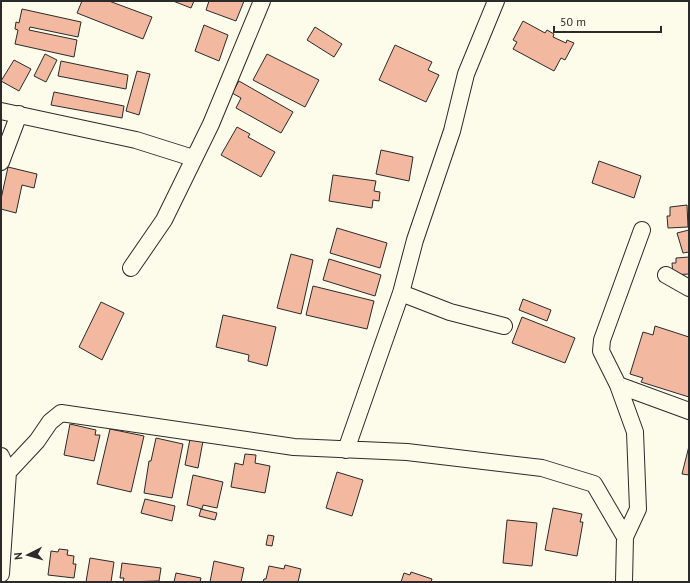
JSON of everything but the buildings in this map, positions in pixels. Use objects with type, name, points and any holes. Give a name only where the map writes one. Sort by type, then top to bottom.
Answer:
[{"type":"street","points":[[131,268],[164,220],[193,158],[211,124],[262,1]]},
{"type":"street","points":[[346,450],[401,293],[415,240],[452,131],[466,74],[496,1]]},
{"type":"street","points":[[1,111],[136,140],[193,158]]},
{"type":"street","points":[[1,162],[19,114]]},
{"type":"street","points":[[624,582],[625,537],[638,509],[635,432],[618,385],[602,351],[602,340],[642,230]]},
{"type":"street","points":[[666,275],[689,288]]},
{"type":"street","points":[[401,293],[450,312],[504,326]]},
{"type":"street","points":[[618,385],[689,410]]},
{"type":"street","points":[[8,472],[37,441],[50,422],[61,413],[294,447],[407,452],[542,468],[594,484],[625,537]]},
{"type":"street","points":[[1,456],[8,472],[1,574]]}]
